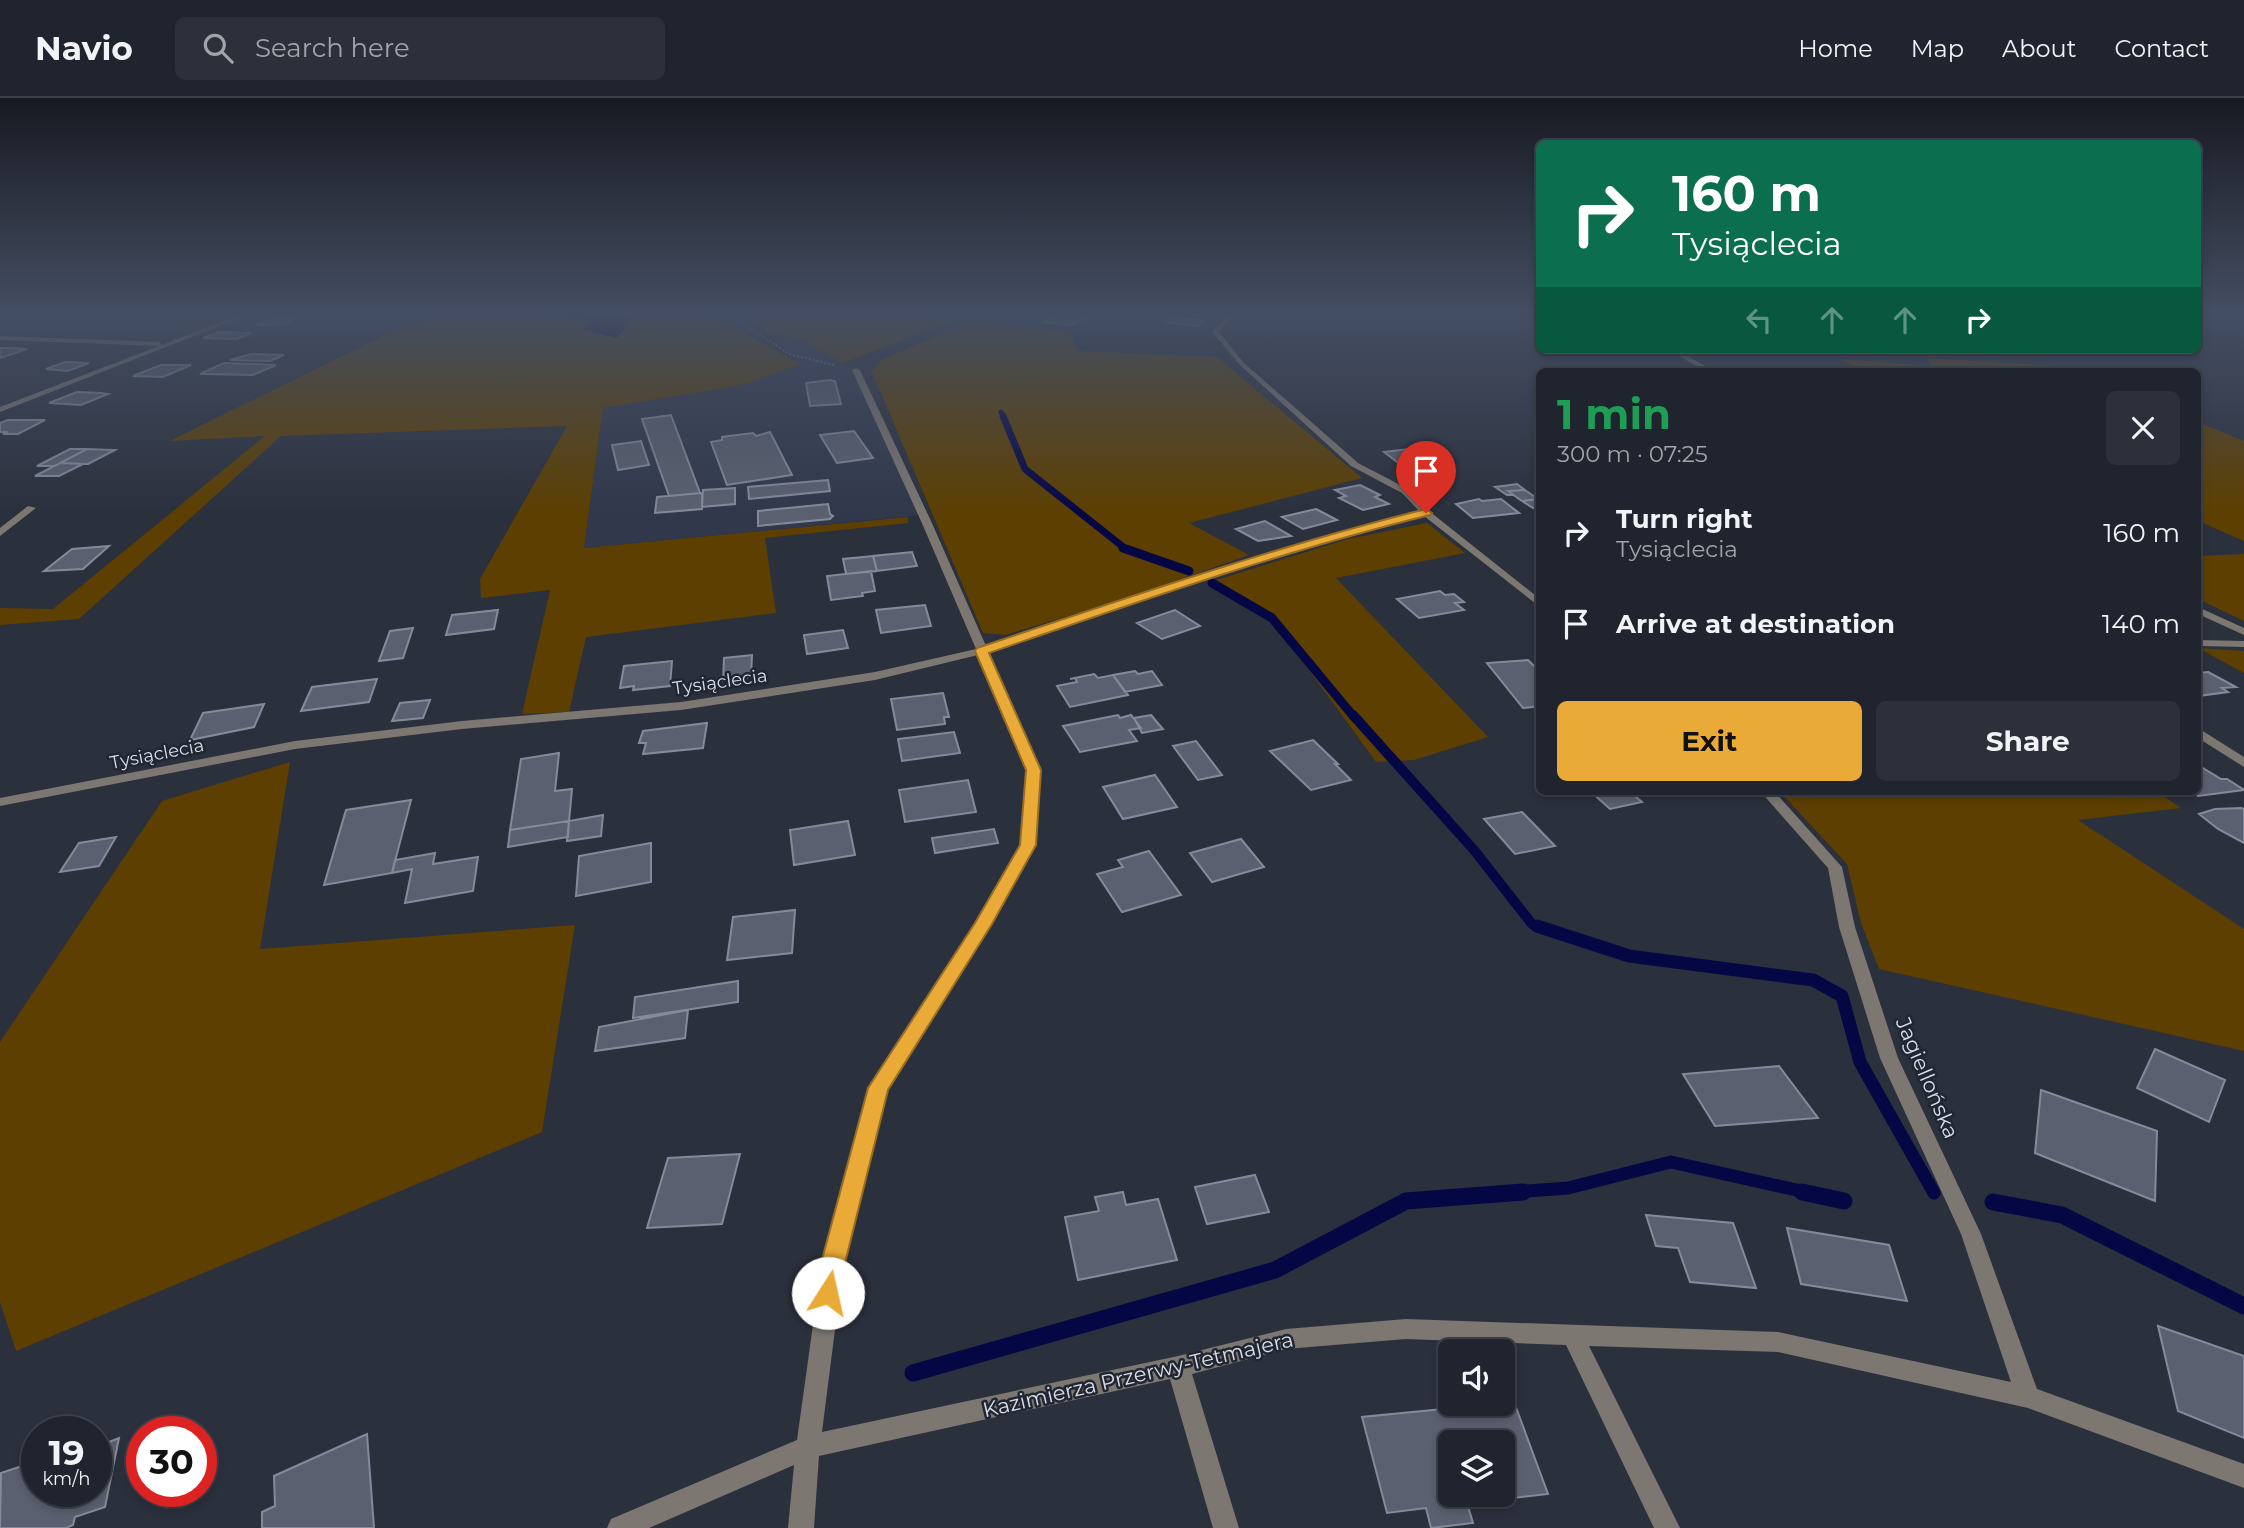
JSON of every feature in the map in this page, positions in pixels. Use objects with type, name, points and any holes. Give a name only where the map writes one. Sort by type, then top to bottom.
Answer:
[{"type":"street","points":[[0,410],[80,379]]},
{"type":"street","points":[[801,1528],[808,1447],[832,1267],[878,1088],[983,924],[1028,845],[1034,770],[860,379]]},
{"type":"street","points":[[1259,379],[1354,464],[1405,491],[1426,513],[1536,601]]},
{"type":"street","points":[[0,533],[31,508]]},
{"type":"street","name":"Tysiąclecia","points":[[0,802],[295,745],[462,725],[681,706],[874,677],[981,651],[1246,562],[1338,534],[1426,513]]},
{"type":"street","points":[[2201,611],[2244,632]]},
{"type":"street","points":[[2201,643],[2244,644]]},
{"type":"street","points":[[2201,734],[2244,762]]},
{"type":"street","name":"Jagiellońska","points":[[1771,795],[1835,867],[1847,928],[1889,1058],[1971,1234],[2028,1398]]},
{"type":"street","name":"Kazimierza Przerwy-Tetmajera","points":[[620,1528],[808,1447],[1178,1367],[1286,1339],[1406,1329],[1778,1342],[2028,1398],[2244,1476]]},
{"type":"street","points":[[1572,1334],[1667,1528]]},
{"type":"street","points":[[1178,1367],[1226,1528]]},
{"type":"shaded area","points":[[296,379],[760,379],[742,385],[603,408],[584,548],[908,517],[908,523],[765,538],[776,613],[586,637],[569,712],[522,714],[550,590],[481,598],[480,579],[567,426],[281,436],[79,619],[0,625],[0,608],[53,609],[265,436],[170,441]]},
{"type":"shaded area","points":[[760,379],[860,379],[923,515],[584,548],[603,408],[742,385]]},
{"type":"shaded area","points":[[875,379],[1243,379],[1362,478],[1189,523],[1249,555],[1127,598],[1005,635],[983,633]]},
{"type":"shaded area","points":[[2201,423],[2244,441],[2244,541],[2201,522]]},
{"type":"shaded area","points":[[1427,523],[1465,553],[1336,578],[1488,737],[1414,760],[1376,762],[1274,622],[1207,583],[1348,539]]},
{"type":"shaded area","points":[[2244,554],[2244,621],[2201,600],[2201,556]]},
{"type":"shaded area","points":[[2201,648],[2244,651],[2244,673],[2201,650]]},
{"type":"shaded area","points":[[290,762],[260,949],[575,925],[542,1132],[16,1351],[0,1302],[0,1042],[162,801]]},
{"type":"shaded area","points":[[1783,795],[2162,795],[2181,808],[2078,820],[2244,929],[2244,1051],[1879,969],[1861,923],[1847,864]]},
{"type":"building","points":[[835,381],[841,404],[810,406],[806,383]]},
{"type":"building","points":[[77,392],[108,394],[81,405],[49,403]]},
{"type":"building","points":[[671,415],[700,493],[669,496],[642,419]]},
{"type":"building","points":[[8,420],[45,420],[18,434],[3,434],[8,432],[0,432],[0,423]]},
{"type":"building","points":[[854,431],[873,458],[837,463],[820,435]]},
{"type":"building","points":[[770,432],[792,475],[727,485],[711,442],[722,440],[722,437],[753,433],[756,436]]},
{"type":"building","points":[[641,441],[649,465],[618,470],[612,445]]},
{"type":"building","points":[[70,449],[87,449],[55,466],[37,466]]},
{"type":"building","points":[[87,449],[115,450],[88,464],[60,463]]},
{"type":"building","points":[[1409,449],[1426,462],[1401,465],[1384,452]]},
{"type":"building","points":[[60,463],[83,464],[59,476],[35,476]]},
{"type":"building","points":[[828,480],[830,491],[749,499],[748,487]]},
{"type":"building","points":[[1517,484],[1525,490],[1508,491],[1513,495],[1507,495],[1495,487]]},
{"type":"building","points":[[1360,485],[1380,495],[1375,497],[1389,504],[1363,510],[1339,498],[1346,496],[1335,490]]},
{"type":"building","points":[[735,488],[735,504],[702,507],[703,490]]},
{"type":"building","points":[[1525,490],[1536,499],[1522,501],[1508,491]]},
{"type":"building","points":[[702,493],[702,509],[655,513],[657,497]]},
{"type":"building","points":[[1479,499],[1501,499],[1519,513],[1473,518],[1456,504]]},
{"type":"building","points":[[1536,499],[1536,508],[1533,508],[1522,501]]},
{"type":"building","points":[[828,504],[833,516],[830,519],[758,526],[758,511]]},
{"type":"building","points":[[1316,509],[1337,520],[1303,529],[1282,517]]},
{"type":"building","points":[[1265,521],[1291,536],[1258,541],[1236,529]]},
{"type":"building","points":[[109,546],[83,569],[44,571],[72,549]]},
{"type":"building","points":[[912,552],[917,566],[877,571],[873,556]]},
{"type":"building","points":[[873,556],[877,571],[846,574],[843,559]]},
{"type":"building","points":[[871,571],[875,591],[862,593],[863,596],[831,600],[827,576]]},
{"type":"building","points":[[1440,591],[1445,595],[1454,594],[1464,602],[1455,603],[1464,610],[1419,618],[1397,599]]},
{"type":"building","points":[[925,605],[931,626],[881,633],[876,610]]},
{"type":"building","points":[[498,610],[494,629],[446,635],[452,615]]},
{"type":"building","points":[[1175,610],[1200,626],[1162,639],[1137,623]]},
{"type":"building","points":[[413,628],[403,658],[379,661],[390,631]]},
{"type":"building","points":[[843,630],[848,648],[807,654],[804,635]]},
{"type":"building","points":[[752,655],[751,677],[723,681],[724,658]]},
{"type":"building","points":[[1528,660],[1536,668],[1536,706],[1523,708],[1487,663]]},
{"type":"building","points":[[672,661],[670,686],[633,690],[634,686],[620,688],[624,666]]},
{"type":"building","points":[[1135,671],[1138,674],[1152,671],[1162,685],[1125,692],[1113,675]]},
{"type":"building","points":[[2208,672],[2236,687],[2222,688],[2228,692],[2201,696],[2201,673]]},
{"type":"building","points":[[1094,674],[1098,678],[1113,675],[1128,695],[1070,707],[1057,686],[1077,682],[1075,678],[1070,679]]},
{"type":"building","points":[[377,679],[369,702],[301,711],[312,687]]},
{"type":"building","points":[[943,693],[949,717],[944,717],[945,724],[897,730],[891,699]]},
{"type":"building","points":[[430,700],[423,718],[392,721],[400,703]]},
{"type":"building","points":[[264,704],[254,727],[190,740],[203,713]]},
{"type":"building","points":[[1118,715],[1120,718],[1131,715],[1141,728],[1129,730],[1137,741],[1080,752],[1063,726]]},
{"type":"building","points":[[1151,715],[1163,729],[1142,733],[1134,718]]},
{"type":"building","points":[[707,723],[703,748],[643,754],[646,743],[639,743],[643,731]]},
{"type":"building","points":[[954,732],[960,753],[902,761],[898,739]]},
{"type":"building","points":[[1313,740],[1351,780],[1311,790],[1270,751]]},
{"type":"building","points":[[1196,741],[1222,775],[1198,780],[1173,746]]},
{"type":"building","points":[[559,753],[555,791],[572,789],[569,821],[510,830],[521,759]]},
{"type":"building","points":[[2201,767],[2244,790],[2198,796],[2201,795]]},
{"type":"building","points":[[1155,775],[1177,807],[1123,819],[1103,787]]},
{"type":"building","points":[[968,780],[976,812],[905,822],[899,790]]},
{"type":"building","points":[[1594,795],[1634,795],[1642,802],[1610,809]]},
{"type":"building","points":[[411,800],[392,873],[324,885],[346,810]]},
{"type":"building","points":[[2215,809],[2244,809],[2244,843],[2218,829],[2199,814]]},
{"type":"building","points":[[1522,812],[1555,846],[1515,854],[1484,819]]},
{"type":"building","points":[[603,815],[601,836],[567,841],[569,821]]},
{"type":"building","points":[[569,821],[568,837],[508,847],[510,830]]},
{"type":"building","points":[[848,821],[855,855],[794,865],[790,830]]},
{"type":"building","points":[[994,829],[998,843],[935,853],[932,838]]},
{"type":"building","points":[[116,837],[99,866],[60,872],[79,843]]},
{"type":"building","points":[[1241,839],[1264,867],[1212,882],[1190,853]]},
{"type":"building","points":[[651,843],[651,882],[576,896],[579,856]]},
{"type":"building","points":[[1149,851],[1181,895],[1122,912],[1097,874],[1123,867],[1118,860]]},
{"type":"building","points":[[435,853],[433,864],[478,857],[473,891],[405,903],[412,869],[392,873],[395,860]]},
{"type":"building","points":[[795,910],[792,953],[727,960],[733,917]]},
{"type":"building","points":[[738,981],[738,1002],[633,1018],[635,997]]},
{"type":"building","points":[[688,1010],[685,1038],[595,1051],[599,1027]]},
{"type":"building","points":[[2155,1049],[2225,1080],[2209,1122],[2137,1088]]},
{"type":"building","points":[[1779,1066],[1818,1118],[1715,1126],[1683,1074]]},
{"type":"building","points":[[2041,1090],[2157,1131],[2155,1201],[2035,1153]]},
{"type":"building","points":[[740,1154],[722,1224],[647,1228],[668,1158]]},
{"type":"building","points":[[1255,1175],[1269,1212],[1207,1224],[1195,1187]]},
{"type":"building","points":[[1123,1192],[1126,1205],[1158,1199],[1177,1260],[1078,1280],[1065,1217],[1099,1211],[1095,1197]]},
{"type":"building","points":[[1646,1215],[1733,1223],[1756,1288],[1690,1282],[1678,1248],[1656,1246]]},
{"type":"building","points":[[1787,1228],[1889,1245],[1907,1301],[1801,1284]]},
{"type":"building","points":[[2158,1326],[2244,1356],[2244,1438],[2178,1411]]},
{"type":"building","points":[[1515,1405],[1548,1494],[1515,1498],[1515,1430],[1438,1430],[1438,1507],[1468,1507],[1473,1523],[1431,1528],[1426,1508],[1387,1513],[1362,1417],[1438,1410],[1438,1416],[1515,1416]]},
{"type":"building","points":[[367,1434],[374,1528],[262,1528],[262,1512],[275,1506],[274,1476]]},
{"type":"building","points":[[119,1438],[112,1472],[112,1441]]},
{"type":"building","points":[[21,1466],[21,1507],[105,1507],[75,1517],[73,1525],[66,1528],[0,1528],[1,1473]]},
{"type":"waterway","points":[[1001,412],[1003,416]]},
{"type":"waterway","points":[[1003,416],[1025,469],[1126,549]]},
{"type":"waterway","points":[[1126,549],[1189,571]]},
{"type":"waterway","points":[[1212,583],[1272,618],[1354,717]]},
{"type":"waterway","points":[[1353,715],[1474,850],[1532,924],[1542,928]]},
{"type":"waterway","points":[[1537,926],[1542,928]]},
{"type":"waterway","points":[[1542,928],[1629,956],[1813,980],[1842,996],[1860,1062],[1934,1193]]},
{"type":"waterway","points":[[1501,1193],[1568,1188],[1671,1162],[1810,1193]]},
{"type":"waterway","points":[[913,1373],[1275,1270],[1406,1201],[1523,1192]]},
{"type":"waterway","points":[[1802,1192],[1844,1201]]},
{"type":"waterway","points":[[1993,1202],[2062,1215],[2244,1306]]},
{"type":"route","points":[[828,1293],[832,1267],[878,1088],[983,924],[1028,845],[1034,770],[981,651],[1246,562],[1338,534],[1426,513]]}]
